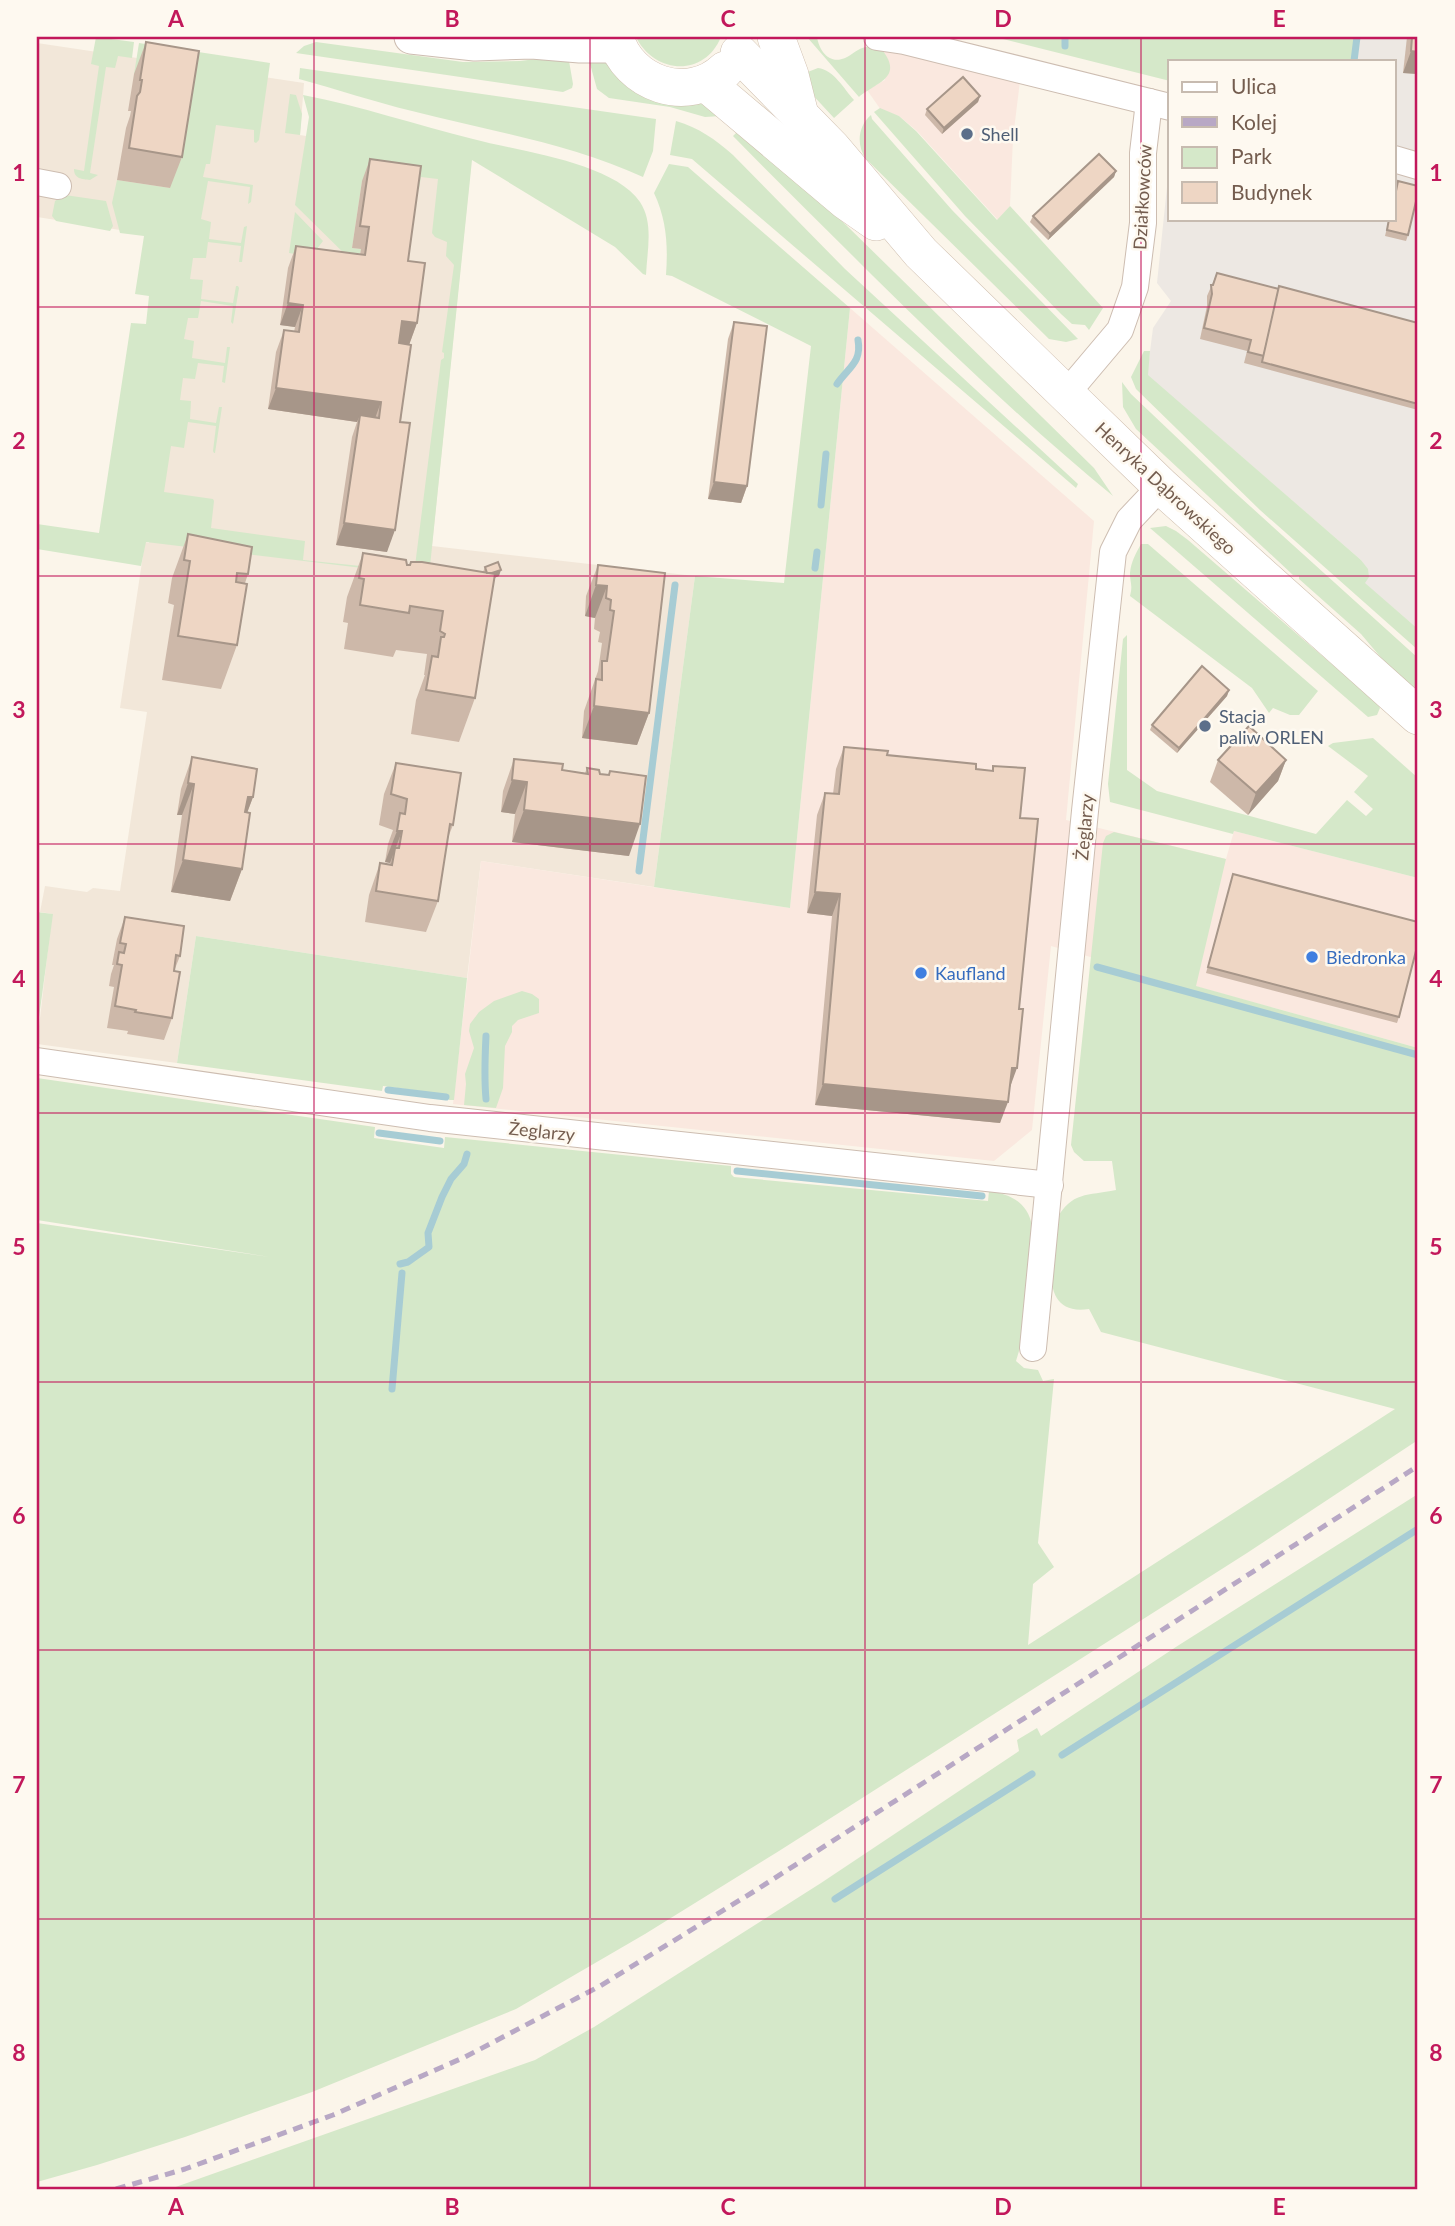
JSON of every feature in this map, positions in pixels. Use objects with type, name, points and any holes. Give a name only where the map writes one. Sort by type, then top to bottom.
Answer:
[{"type":"main road","points":[[776,37],[790,75],[800,115]]},
{"type":"main road","points":[[616,41],[632,68],[654,83],[680,89],[706,83],[720,76],[731,65],[742,45]]},
{"type":"main road","name":"Henryka Dąbrowskiego","points":[[742,45],[920,253],[1161,486],[1418,716]]},
{"type":"main road","name":"Henryka Dąbrowskiego","points":[[706,83],[846,201],[920,253]]},
{"type":"street","points":[[411,37],[475,44],[540,39],[580,46],[616,41]]},
{"type":"street","name":"Działkowców","points":[[877,37],[917,44],[1159,105],[1143,153],[1143,223],[1135,287],[1120,330],[1066,394]]},
{"type":"street","points":[[1396,160],[1418,166]]},
{"type":"street","name":"Żeglarzy","points":[[1033,1348],[1113,552],[1129,520],[1161,486]]},
{"type":"street","name":"Żeglarzy","points":[[37,1061],[430,1118],[1050,1185]]},
{"type":"shaded area","points":[[1359,37],[1418,37],[1418,629],[1364,583],[1367,569],[1361,560],[1147,375],[1153,328],[1171,301],[1157,283],[1168,185],[1168,220],[1396,220],[1396,60],[1357,60]]},
{"type":"shaded area","points":[[37,43],[304,83],[300,135],[471,166],[432,546],[695,576],[654,887],[481,861],[467,978],[196,936],[177,1063],[37,1044],[52,914],[40,912],[45,886],[87,892],[93,888],[120,891],[147,712],[120,708],[145,542],[149,543],[184,240],[37,217]]},
{"type":"shaded area","name":"Shell","points":[[879,48],[1020,81],[1013,138],[1010,206],[998,220],[917,131],[899,116],[881,110],[867,90],[885,80]]},
{"type":"shaded area","name":"Kaufland","points":[[850,308],[1094,521],[1066,820],[1226,859],[1234,831],[1418,878],[1418,1048],[1051,946],[1032,1130],[994,1161],[453,1104],[481,861],[790,908]]},
{"type":"green space","points":[[96,37],[134,42],[132,58],[118,56],[115,68],[106,67],[90,173],[98,175],[90,180],[77,177],[74,169],[84,171],[99,66],[91,64]]},
{"type":"green space","points":[[636,37],[721,37],[703,60],[679,66],[654,58]]},
{"type":"green space","points":[[807,37],[817,37],[820,47],[834,60],[845,58],[866,47],[883,51],[890,67],[889,73],[880,83],[859,97]]},
{"type":"green space","points":[[995,37],[1359,37],[1357,60],[1168,60],[1168,80]]},
{"type":"green space","points":[[316,42],[463,62],[520,61],[568,55],[573,84],[572,88],[563,92],[296,53],[304,46]]},
{"type":"green space","points":[[139,43],[270,63],[259,140],[254,142],[254,130],[216,125],[210,164],[206,164],[203,177],[253,185],[251,202],[248,204],[250,187],[208,181],[201,219],[211,222],[209,239],[241,243],[244,227],[247,226],[242,262],[239,262],[241,246],[208,242],[206,258],[193,258],[190,279],[203,280],[201,299],[233,303],[236,286],[239,288],[233,324],[233,306],[201,301],[198,318],[188,318],[184,339],[194,341],[192,358],[225,363],[227,347],[230,347],[225,383],[222,382],[224,366],[198,363],[195,379],[183,378],[180,400],[191,401],[190,419],[216,423],[219,407],[222,407],[215,453],[216,426],[188,422],[184,448],[171,446],[164,492],[213,499],[211,528],[305,541],[303,560],[418,572],[415,566],[454,265],[446,256],[447,242],[432,233],[438,179],[421,177],[419,189],[362,181],[352,248],[361,249],[358,267],[295,205],[309,117],[303,95],[563,160],[609,177],[627,188],[640,202],[648,228],[646,275],[615,247],[472,160],[429,576],[146,542],[141,566],[37,549],[37,524],[99,533],[131,323],[146,324],[149,296],[135,294],[144,236],[120,233],[112,203],[117,180],[170,188],[134,74]]},
{"type":"green space","points":[[587,53],[695,95],[721,116],[705,117],[670,107],[609,98],[597,89]]},
{"type":"green space","points":[[300,68],[656,119],[653,151],[643,177],[558,146],[398,107],[299,79]]},
{"type":"green space","points":[[818,68],[834,76],[854,100],[834,118],[809,91],[800,75]]},
{"type":"green space","points":[[290,94],[296,95],[302,114],[300,135],[285,133]]},
{"type":"green space","points":[[880,108],[899,116],[916,131],[997,220],[1010,206],[1103,308],[1089,330],[1085,325],[1072,324],[1061,314],[965,216],[874,112]]},
{"type":"green space","points":[[871,115],[952,210],[1078,339],[1066,342],[1049,339],[866,159],[860,136],[863,125]]},
{"type":"green space","points":[[676,121],[706,135],[733,155],[845,269],[1078,484],[1076,488],[692,159],[670,155]]},
{"type":"green space","points":[[744,125],[1094,468],[1113,496],[961,361],[733,136]]},
{"type":"green space","points":[[669,164],[688,167],[850,308],[790,908],[654,887],[695,576],[784,583],[811,346],[666,275],[666,234],[654,193]]},
{"type":"green space","points":[[65,195],[106,201],[113,226],[110,231],[56,221],[52,216],[55,201]]},
{"type":"green space","points":[[295,212],[323,241],[314,257],[289,253]]},
{"type":"green space","points":[[1144,351],[1150,351],[1148,375],[1361,560],[1368,569],[1369,577],[1365,583],[1418,629],[1418,650],[1260,510],[1136,389],[1131,377]]},
{"type":"green space","points":[[1122,382],[1131,394],[1230,488],[1418,658],[1418,692],[1394,673],[1361,634],[1299,579],[1299,576],[1293,575],[1136,429],[1123,407]]},
{"type":"green space","points":[[1166,526],[1188,540],[1378,704],[1380,708],[1377,715],[1368,717],[1150,528]]},
{"type":"green space","points":[[1141,544],[1148,544],[1318,691],[1299,715],[1290,715],[1273,708],[1269,713],[1252,688],[1130,596],[1130,573]]},
{"type":"green space","points":[[1127,635],[1127,770],[1157,791],[1316,834],[1347,800],[1366,816],[1373,809],[1354,792],[1368,776],[1328,746],[1373,738],[1418,778],[1418,878],[1110,802],[1108,784],[1123,639]]},
{"type":"green space","points":[[1114,832],[1226,859],[1196,986],[1418,1048],[1418,1440],[1247,1553],[779,1851],[645,1934],[516,2009],[312,2092],[185,2137],[37,2182],[37,1223],[270,1257],[37,1220],[37,1078],[375,1127],[374,1138],[444,1148],[445,1137],[731,1166],[731,1174],[734,1177],[988,1201],[989,1191],[1011,1197],[1027,1211],[1032,1226],[1022,1341],[1016,1361],[1024,1368],[1038,1370],[1043,1381],[1054,1379],[1038,1543],[1054,1567],[1033,1584],[1028,1645],[1395,1409],[1101,1332],[1089,1309],[1072,1309],[1061,1303],[1054,1293],[1051,1265],[1056,1220],[1074,1199],[1116,1190],[1112,1161],[1084,1161],[1071,1145],[1103,843],[1106,836]]},
{"type":"green space","points":[[37,912],[53,914],[37,1032]]},
{"type":"green space","points":[[196,936],[467,978],[454,1100],[449,1100],[449,1095],[383,1086],[382,1091],[177,1063]]},
{"type":"green space","points":[[522,991],[539,999],[539,1013],[518,1020],[512,1026],[505,1046],[503,1088],[496,1108],[464,1105],[465,1074],[474,1048],[469,1031],[470,1024],[479,1012],[494,1001]]},
{"type":"green space","points":[[1418,1494],[1418,2189],[170,2189],[535,2060],[594,2027],[821,1883],[1019,1751],[1017,1740],[1037,1728],[1041,1736]]},
{"type":"building","points":[[1412,37],[1418,37],[1418,52],[1411,51]]},
{"type":"building","points":[[146,42],[199,51],[182,157],[129,148]]},
{"type":"building","points":[[963,77],[980,96],[944,128],[927,109]]},
{"type":"building","points":[[1099,154],[1116,171],[1050,234],[1033,216]]},
{"type":"building","points":[[370,159],[421,166],[408,261],[425,263],[417,323],[402,321],[399,343],[411,345],[400,422],[410,423],[395,530],[344,523],[360,415],[379,418],[381,402],[276,388],[284,330],[299,332],[303,305],[288,303],[296,246],[365,255],[369,227],[360,226]]},
{"type":"building","points":[[1398,181],[1418,186],[1408,235],[1387,230],[1389,220],[1396,220]]},
{"type":"building","points":[[1217,273],[1279,289],[1264,356],[1248,352],[1251,340],[1204,328],[1212,294],[1211,285]]},
{"type":"building","points":[[1279,286],[1418,323],[1418,404],[1262,362]]},
{"type":"building","points":[[734,322],[767,326],[747,486],[714,482]]},
{"type":"building","points":[[188,534],[252,547],[248,574],[237,573],[236,582],[247,584],[237,645],[178,636],[190,561],[184,560]]},
{"type":"building","points":[[363,553],[406,560],[407,565],[411,562],[422,562],[495,574],[475,698],[426,690],[432,656],[438,657],[441,637],[445,634],[440,631],[443,611],[410,606],[409,613],[360,605],[364,579],[359,578]]},
{"type":"building","points":[[498,562],[501,570],[487,573],[485,567]]},
{"type":"building","points":[[598,565],[665,573],[649,713],[594,706],[596,679],[602,680],[602,661],[607,661],[614,611],[610,610],[611,600],[606,598],[607,586],[596,585]]},
{"type":"building","points":[[1202,666],[1229,690],[1179,748],[1152,725]]},
{"type":"building","points":[[1249,726],[1286,760],[1256,793],[1218,760]]},
{"type":"building","name":"Kaufland","points":[[844,747],[888,751],[887,755],[976,764],[976,769],[993,771],[993,766],[1025,768],[1020,818],[1038,819],[1019,1009],[1023,1009],[1017,1068],[1012,1068],[1008,1102],[823,1084],[840,894],[815,892],[825,793],[839,794]]},
{"type":"building","points":[[192,757],[257,769],[253,797],[248,797],[245,812],[250,813],[242,869],[183,860],[194,784],[188,783]]},
{"type":"building","points":[[514,759],[563,764],[562,770],[588,774],[587,768],[599,770],[600,774],[609,775],[610,771],[646,776],[640,824],[524,810],[527,782],[512,780]]},
{"type":"building","points":[[396,763],[461,773],[438,901],[376,891],[380,863],[392,865],[395,848],[399,848],[402,831],[397,831],[400,813],[405,814],[407,799],[391,794]]},
{"type":"building","name":"Biedronka","points":[[1233,874],[1418,922],[1418,943],[1399,1017],[1208,967]]},
{"type":"building","points":[[125,917],[184,926],[180,956],[176,955],[174,971],[180,972],[172,1018],[115,1006],[122,965],[117,964],[119,952],[124,953],[126,944],[120,943]]},
{"type":"waterway","points":[[1065,37],[1065,46]]},
{"type":"waterway","points":[[1354,60],[1357,37]]},
{"type":"waterway","points":[[837,384],[854,364],[858,354],[858,340]]},
{"type":"waterway","points":[[821,505],[826,454]]},
{"type":"waterway","points":[[815,568],[817,552]]},
{"type":"waterway","points":[[639,871],[675,585]]},
{"type":"waterway","points":[[1097,967],[1418,1055]]},
{"type":"waterway","points":[[486,1036],[486,1099]]},
{"type":"waterway","points":[[388,1090],[446,1097]]},
{"type":"waterway","points":[[379,1133],[440,1141]]},
{"type":"waterway","points":[[400,1264],[408,1262],[429,1247],[428,1233],[442,1197],[451,1179],[464,1164],[467,1154]]},
{"type":"waterway","points":[[737,1171],[982,1196]]},
{"type":"waterway","points":[[392,1389],[402,1273]]},
{"type":"waterway","points":[[1062,1755],[1418,1529]]},
{"type":"waterway","points":[[835,1899],[1032,1774]]},
{"type":"railway","points":[[116,2189],[185,2169],[333,2115],[465,2057],[600,1986],[753,1892],[1418,1466]]},
{"type":"place","name":"Shell","points":[[967,134]]},
{"type":"place","name":"Stacja paliw ORLEN","points":[[1205,726]]},
{"type":"place","name":"Biedronka","points":[[1312,957]]},
{"type":"place","name":"Kaufland","points":[[921,973]]}]
